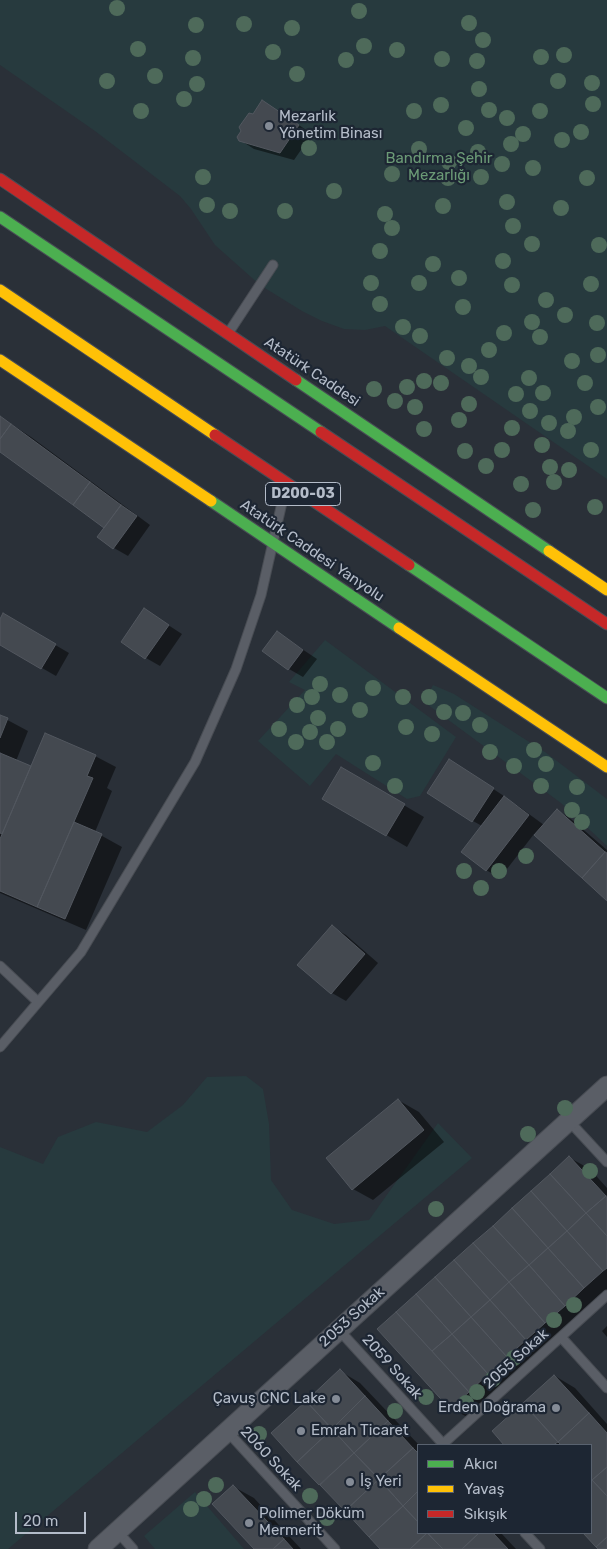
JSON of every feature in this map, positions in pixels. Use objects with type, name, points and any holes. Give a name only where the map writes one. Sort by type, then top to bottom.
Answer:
[{"type":"main road","name":"Atatürk Caddesi","points":[[0,179],[607,590]]},
{"type":"main road","points":[[0,217],[607,624]]},
{"type":"main road","name":"D200-03","points":[[0,290],[607,698]]},
{"type":"main road","name":"Atatürk Caddesi Yanyolu","points":[[0,360],[607,767]]},
{"type":"street","name":"2053 Sokak","points":[[98,1549],[607,1086]]},
{"type":"lane","points":[[228,333],[273,265]]},
{"type":"lane","points":[[0,1047],[82,952],[195,762],[236,669],[261,595],[286,483]]},
{"type":"lane","points":[[0,966],[38,1002]]},
{"type":"lane","points":[[569,1121],[607,1162]]},
{"type":"lane","name":"2055 Sokak","points":[[444,1444],[607,1295]]},
{"type":"lane","name":"2059 Sokak","points":[[339,1330],[444,1444]]},
{"type":"lane","points":[[561,1337],[607,1388]]},
{"type":"lane","name":"2060 Sokak","points":[[227,1431],[335,1549]]},
{"type":"lane","points":[[117,1531],[133,1549]]},
{"type":"lane","points":[[526,1534],[540,1549]]},
{"type":"green space","name":"Bandırma Şehir Mezarlığı","points":[[0,0],[607,0],[607,479],[385,326],[365,330],[344,329],[302,311],[260,285],[215,245],[180,196],[95,131],[0,65]]},
{"type":"green space","points":[[325,640],[456,737],[420,796],[407,799],[336,754],[310,786],[258,741],[305,690],[289,682]]},
{"type":"green space","points":[[433,685],[454,694],[545,752],[607,799],[607,846],[561,803],[424,702]]},
{"type":"green space","points":[[246,1076],[263,1089],[269,1124],[271,1180],[292,1210],[334,1224],[369,1220],[438,1123],[472,1158],[8,1549],[0,1549],[0,1147],[43,1164],[58,1137],[96,1122],[147,1132],[183,1105],[207,1077]]},
{"type":"green space","points":[[195,1492],[244,1549],[155,1549],[144,1536]]},
{"type":"building","name":"Mezarlık Yönetim Binası","points":[[262,100],[299,125],[280,153],[239,141],[237,137],[241,131],[239,127],[249,113],[253,114]]},
{"type":"building","points":[[0,416],[11,424],[0,439]]},
{"type":"building","points":[[11,424],[90,482],[73,505],[0,452],[0,439]]},
{"type":"building","points":[[90,482],[121,505],[104,528],[73,505]]},
{"type":"building","points":[[121,505],[137,516],[113,549],[97,537]]},
{"type":"building","points":[[144,608],[169,625],[145,659],[121,642]]},
{"type":"building","points":[[3,613],[56,644],[41,669],[0,645],[0,619]]},
{"type":"building","points":[[277,631],[303,650],[288,670],[262,651]]},
{"type":"building","points":[[0,715],[8,718],[0,738]]},
{"type":"building","points":[[45,733],[96,755],[87,776],[93,778],[37,907],[0,891],[0,839]]},
{"type":"building","points":[[0,753],[31,766],[2,834],[0,833]]},
{"type":"building","points":[[449,759],[494,788],[472,822],[427,793]]},
{"type":"building","points":[[341,767],[405,804],[386,836],[322,799]]},
{"type":"building","points":[[504,796],[529,815],[486,871],[461,852]]},
{"type":"building","points":[[557,809],[605,852],[582,878],[534,835]]},
{"type":"building","points":[[74,822],[102,834],[65,919],[37,907]]},
{"type":"building","points":[[605,852],[607,853],[607,901],[582,878]]},
{"type":"building","points":[[332,925],[365,954],[331,994],[297,965]]},
{"type":"building","points":[[398,1099],[424,1130],[352,1190],[326,1158]]},
{"type":"building","points":[[569,1156],[606,1196],[586,1213],[550,1174]]},
{"type":"building","points":[[550,1174],[586,1213],[567,1231],[531,1191]]},
{"type":"building","points":[[531,1191],[567,1231],[548,1248],[512,1208]]},
{"type":"building","points":[[606,1196],[607,1198],[607,1236],[586,1213]]},
{"type":"building","points":[[512,1208],[548,1248],[529,1265],[493,1226]]},
{"type":"building","points":[[586,1213],[607,1236],[607,1268],[603,1271],[567,1231]]},
{"type":"building","points":[[493,1226],[529,1265],[509,1282],[473,1243]]},
{"type":"building","points":[[567,1231],[603,1271],[584,1288],[548,1248]]},
{"type":"building","points":[[473,1243],[509,1282],[490,1300],[454,1260]]},
{"type":"building","points":[[548,1248],[584,1288],[565,1306],[529,1265]]},
{"type":"building","points":[[454,1260],[490,1300],[471,1317],[435,1277]]},
{"type":"building","points":[[529,1265],[565,1306],[545,1323],[509,1282]]},
{"type":"building","points":[[435,1277],[471,1317],[452,1334],[416,1294]]},
{"type":"building","points":[[509,1282],[545,1323],[526,1340],[490,1300]]},
{"type":"building","points":[[416,1294],[452,1334],[432,1351],[396,1312]]},
{"type":"building","points":[[490,1300],[526,1340],[507,1357],[471,1317]]},
{"type":"building","points":[[396,1312],[469,1392],[450,1409],[377,1329]]},
{"type":"building","points":[[471,1317],[507,1357],[488,1374],[452,1334]]},
{"type":"building","points":[[452,1334],[488,1374],[469,1392],[432,1351]]},
{"type":"building","name":"Çavuş CNC Lake","points":[[340,1369],[365,1396],[332,1429],[306,1401]]},
{"type":"building","name":"Erden Doğrama","points":[[554,1375],[589,1413],[558,1442],[523,1403]]},
{"type":"building","points":[[365,1396],[388,1421],[354,1453],[332,1429]]},
{"type":"building","name":"Emrah Ticaret","points":[[306,1401],[332,1429],[297,1462],[271,1433]]},
{"type":"building","points":[[523,1403],[558,1442],[555,1444],[503,1444],[492,1431]]},
{"type":"building","points":[[589,1413],[607,1433],[607,1467],[592,1480],[592,1444],[560,1444],[558,1442]]},
{"type":"building","points":[[388,1421],[413,1448],[379,1479],[354,1453]]},
{"type":"building","points":[[332,1429],[354,1453],[319,1485],[297,1462]]},
{"type":"building","points":[[413,1448],[417,1452],[417,1492],[403,1506],[379,1479]]},
{"type":"building","name":"İş Yeri","points":[[354,1453],[379,1479],[345,1511],[320,1485]]},
{"type":"building","points":[[607,1467],[607,1496],[592,1480]]},
{"type":"building","points":[[379,1479],[403,1506],[369,1537],[345,1511]]},
{"type":"building","points":[[592,1480],[607,1496],[607,1537],[596,1547],[584,1534],[592,1534]]},
{"type":"building","name":"Polimer Döküm Mermerit","points":[[233,1485],[284,1539],[273,1549],[254,1549],[212,1504]]},
{"type":"building","name":"İş Yeri","points":[[417,1492],[417,1521],[403,1506]]},
{"type":"building","name":"İş Yeri","points":[[403,1506],[417,1521],[417,1534],[426,1534],[410,1549],[380,1549],[369,1537]]},
{"type":"building","points":[[428,1534],[443,1549],[410,1549]]},
{"type":"building","points":[[429,1534],[478,1534],[462,1549],[443,1549]]},
{"type":"building","points":[[478,1534],[494,1534],[508,1549],[462,1549]]},
{"type":"building","points":[[607,1537],[607,1549],[598,1549],[596,1547]]},
{"type":"building","points":[[284,1539],[293,1549],[273,1549]]},
{"type":"traffic: fast","points":[[0,217],[321,432]]},
{"type":"traffic: fast","points":[[296,380],[549,551]]},
{"type":"traffic: fast","points":[[211,501],[399,628]]},
{"type":"traffic: fast","points":[[409,565],[607,698]]},
{"type":"traffic: slow","points":[[0,290],[215,435]]},
{"type":"traffic: slow","points":[[0,360],[211,501]]},
{"type":"traffic: slow","points":[[549,551],[607,590]]},
{"type":"traffic: slow","points":[[399,628],[607,767]]},
{"type":"traffic: jam","points":[[0,179],[296,380]]},
{"type":"traffic: jam","points":[[321,432],[607,624]]},
{"type":"traffic: jam","points":[[215,435],[409,565]]},
{"type":"place","name":"Mezarlık Yönetim Binası","points":[[269,126]]},
{"type":"place","name":"Çavuş CNC Lake","points":[[336,1399]]},
{"type":"place","name":"Erden Doğrama","points":[[556,1408]]},
{"type":"place","name":"Emrah Ticaret","points":[[301,1431]]},
{"type":"place","name":"İş Yeri","points":[[350,1482]]},
{"type":"place","name":"Polimer Döküm Mermerit","points":[[249,1523]]}]
